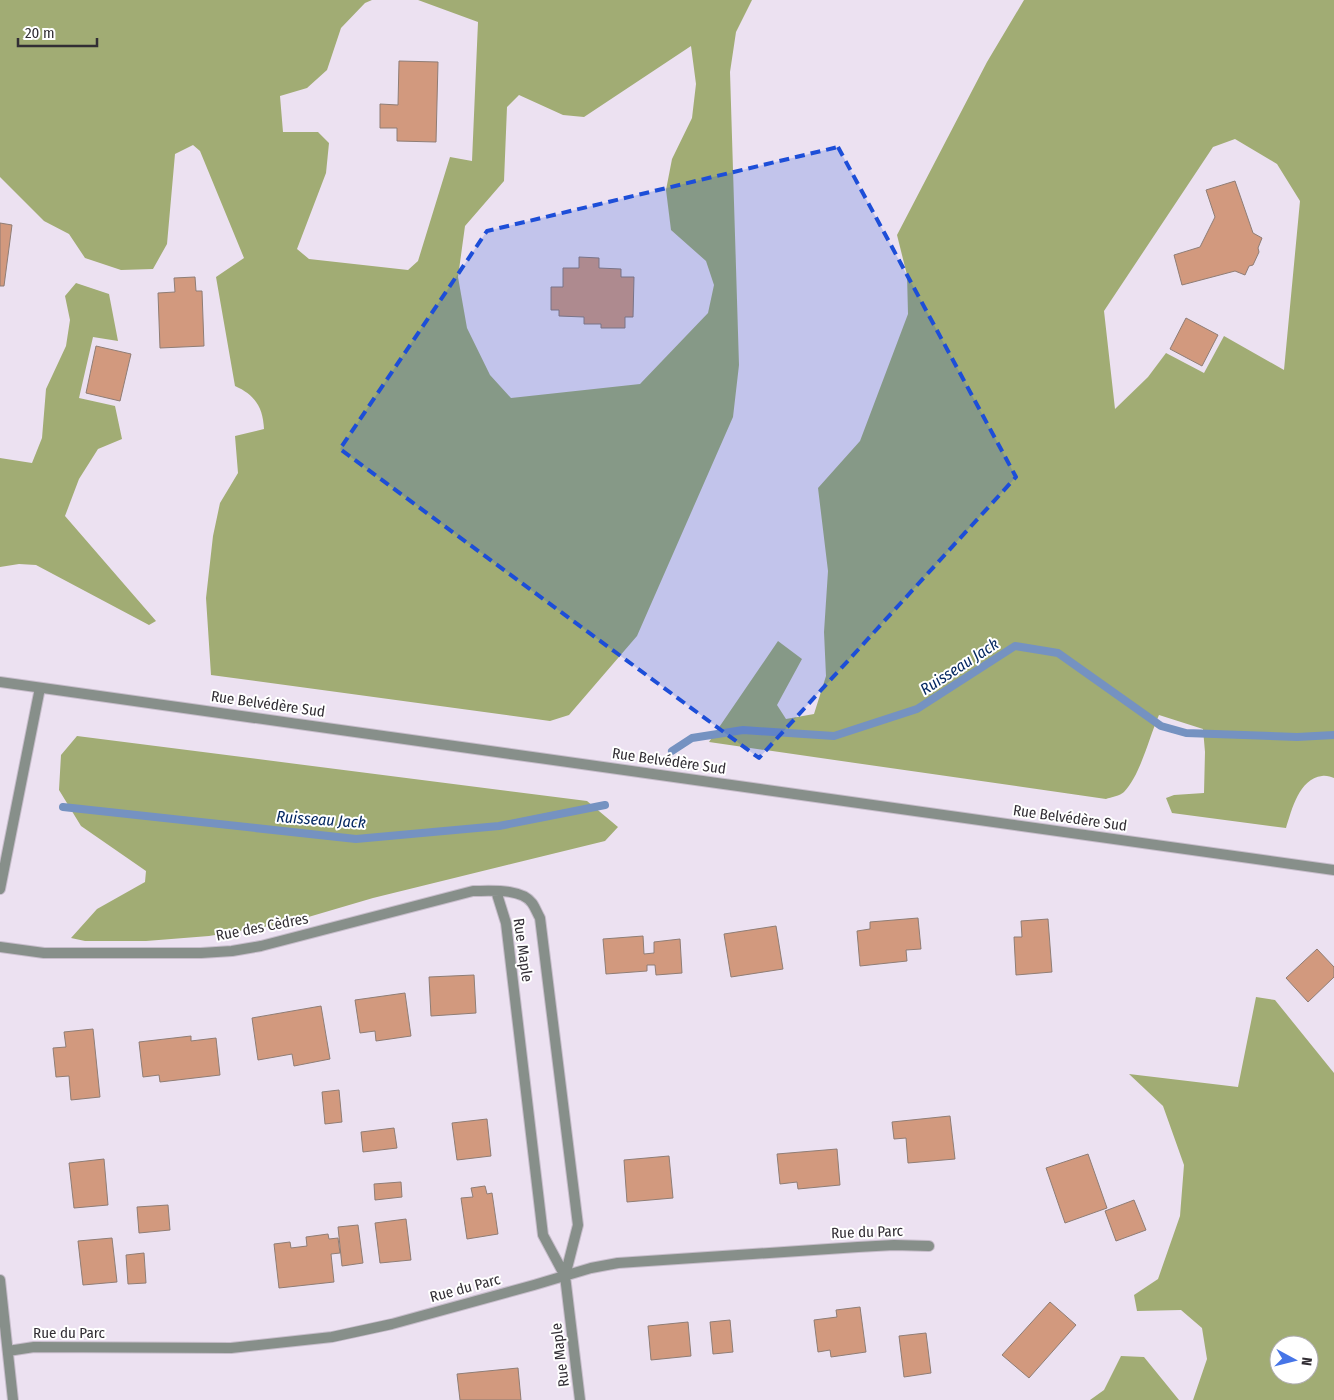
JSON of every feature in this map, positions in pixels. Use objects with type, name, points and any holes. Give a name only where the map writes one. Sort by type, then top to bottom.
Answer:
[{"type":"street","name":"Rue Belvédère Sud","points":[[0,682],[1334,870]]},
{"type":"street","points":[[0,889],[40,688]]},
{"type":"street","name":"Rue des Cèdres","points":[[0,947],[44,953],[201,953],[232,951],[261,946],[473,891],[496,891]]},
{"type":"street","name":"Rue Maple","points":[[565,1276],[578,1225],[540,918],[532,902],[515,893],[496,891],[506,923],[544,1235],[565,1276],[580,1400]]},
{"type":"street","name":"Rue du Parc","points":[[8,1351],[34,1347],[231,1348],[332,1337],[392,1324],[591,1268],[663,1259],[885,1245],[929,1246]]},
{"type":"street","points":[[0,1280],[13,1400]]},
{"type":"highlighted area","points":[[838,147],[1016,477],[759,758],[340,449],[487,231]]},
{"type":"green space","points":[[0,0],[372,0],[365,3],[341,28],[327,70],[307,88],[280,96],[283,132],[318,132],[329,143],[326,173],[297,249],[309,259],[408,270],[418,261],[450,157],[472,161],[478,22],[418,0],[752,0],[736,32],[730,72],[739,365],[733,417],[637,636],[569,715],[550,721],[211,675],[206,598],[213,536],[220,503],[238,473],[235,436],[264,429],[262,414],[257,403],[248,393],[235,386],[216,277],[244,258],[200,151],[193,145],[175,154],[167,244],[153,269],[121,270],[85,258],[69,234],[44,221],[0,177]],"holes":[[[691,46],[696,84],[692,118],[672,159],[666,190],[671,230],[706,261],[714,285],[708,313],[640,384],[511,398],[490,375],[467,328],[458,277],[465,226],[504,181],[507,107],[519,95],[563,115],[584,117]]]},
{"type":"green space","points":[[1024,0],[1334,0],[1334,778],[1322,776],[1314,778],[1302,789],[1286,828],[1172,813],[1166,798],[1174,795],[1204,793],[1205,752],[1203,729],[1159,715],[1140,766],[1130,784],[1124,792],[1106,799],[709,742],[778,641],[802,659],[777,705],[786,719],[814,714],[826,676],[824,632],[828,571],[818,488],[860,441],[908,314],[907,275],[897,235],[987,62]],"holes":[[[1235,139],[1277,164],[1300,201],[1284,370],[1224,336],[1204,373],[1166,353],[1148,377],[1115,409],[1104,311],[1213,147]]]},
{"type":"green space","points":[[76,283],[109,294],[118,341],[93,337],[79,398],[115,406],[122,439],[98,449],[79,479],[65,516],[156,621],[149,625],[36,565],[19,564],[0,567],[0,458],[32,463],[42,438],[46,389],[66,346],[70,320],[65,296]]},
{"type":"green space","points":[[77,736],[587,801],[618,827],[605,841],[373,898],[288,923],[209,936],[146,941],[85,941],[71,938],[97,909],[145,882],[146,871],[81,826],[59,790],[61,755]]},
{"type":"green space","points":[[1256,997],[1275,1000],[1334,1073],[1334,1400],[1193,1400],[1207,1359],[1202,1328],[1181,1310],[1137,1311],[1134,1295],[1158,1279],[1180,1216],[1184,1165],[1163,1106],[1129,1074],[1238,1087]]},
{"type":"green space","points":[[1121,1356],[1144,1357],[1179,1400],[1090,1400],[1104,1390]]},
{"type":"building","points":[[399,61],[438,62],[436,142],[397,141],[397,128],[380,128],[380,104],[398,105]]},
{"type":"building","points":[[1235,181],[1253,233],[1262,238],[1258,248],[1259,252],[1253,265],[1249,266],[1245,275],[1235,271],[1182,285],[1174,255],[1200,247],[1215,217],[1206,190]]},
{"type":"building","points":[[0,223],[12,225],[4,286],[0,286]]},
{"type":"building","points":[[579,257],[599,258],[599,268],[621,269],[621,277],[634,277],[633,317],[625,317],[625,328],[601,328],[601,324],[584,324],[584,317],[559,316],[559,310],[551,310],[551,287],[563,287],[563,268],[579,268]]},
{"type":"building","points":[[195,277],[196,291],[202,291],[204,346],[160,348],[158,293],[175,292],[174,278]]},
{"type":"building","points":[[1186,318],[1218,335],[1202,366],[1170,349]]},
{"type":"building","points":[[96,346],[131,354],[120,401],[86,393]]},
{"type":"building","points":[[918,918],[921,949],[906,950],[907,961],[860,966],[857,931],[870,929],[870,922]]},
{"type":"building","points":[[1048,919],[1052,972],[1016,975],[1014,937],[1022,937],[1021,921]]},
{"type":"building","points":[[776,926],[783,969],[731,977],[724,934]]},
{"type":"building","points":[[643,936],[644,954],[654,953],[654,942],[680,939],[682,973],[656,975],[655,965],[647,965],[647,971],[606,974],[603,939]]},
{"type":"building","points":[[1317,949],[1334,967],[1334,977],[1308,1002],[1286,978]]},
{"type":"building","points":[[474,975],[476,1013],[431,1016],[429,977]]},
{"type":"building","points":[[405,993],[411,1036],[376,1041],[375,1031],[360,1033],[355,1000]]},
{"type":"building","points":[[321,1006],[330,1059],[294,1066],[292,1054],[258,1060],[252,1018]]},
{"type":"building","points":[[93,1029],[100,1097],[71,1100],[69,1076],[56,1077],[53,1048],[66,1047],[64,1032]]},
{"type":"building","points":[[191,1036],[191,1041],[216,1038],[220,1075],[160,1082],[159,1075],[143,1077],[139,1042]]},
{"type":"building","points":[[339,1090],[342,1122],[325,1124],[322,1092]]},
{"type":"building","points":[[950,1116],[955,1159],[908,1163],[906,1138],[894,1139],[892,1122]]},
{"type":"building","points":[[487,1119],[491,1156],[457,1160],[452,1123]]},
{"type":"building","points":[[394,1128],[397,1148],[363,1152],[361,1132]]},
{"type":"building","points":[[837,1149],[840,1185],[798,1189],[797,1182],[780,1184],[777,1154]]},
{"type":"building","points":[[1088,1154],[1107,1208],[1065,1223],[1046,1168]]},
{"type":"building","points":[[669,1156],[673,1198],[627,1202],[624,1160]]},
{"type":"building","points":[[104,1159],[108,1205],[74,1208],[69,1163]]},
{"type":"building","points":[[401,1182],[402,1197],[375,1200],[374,1184]]},
{"type":"building","points":[[485,1186],[487,1194],[492,1193],[498,1234],[467,1239],[461,1198],[473,1197],[471,1188]]},
{"type":"building","points":[[1134,1200],[1146,1230],[1116,1241],[1105,1211]]},
{"type":"building","points":[[168,1205],[170,1230],[139,1233],[137,1207]]},
{"type":"building","points":[[406,1219],[411,1260],[380,1263],[375,1223]]},
{"type":"building","points":[[358,1225],[363,1263],[342,1266],[338,1227]]},
{"type":"building","points":[[328,1234],[329,1239],[338,1238],[340,1253],[331,1254],[334,1282],[279,1288],[274,1244],[290,1242],[291,1248],[307,1246],[306,1237]]},
{"type":"building","points":[[112,1238],[117,1282],[83,1285],[78,1241]]},
{"type":"building","points":[[144,1253],[146,1283],[128,1284],[126,1255]]},
{"type":"building","points":[[1050,1302],[1076,1325],[1029,1378],[1002,1355]]},
{"type":"building","points":[[860,1307],[866,1352],[831,1357],[830,1350],[818,1352],[814,1320],[837,1317],[836,1310]]},
{"type":"building","points":[[730,1320],[733,1352],[713,1354],[710,1322]]},
{"type":"building","points":[[688,1322],[691,1356],[651,1360],[648,1326]]},
{"type":"building","points":[[926,1333],[931,1373],[904,1377],[899,1336]]},
{"type":"building","points":[[518,1368],[521,1400],[460,1400],[457,1374]]},
{"type":"waterway","name":"Ruisseau Jack","points":[[672,751],[692,738],[743,730],[834,736],[917,709],[1015,646],[1058,653],[1161,726],[1186,733],[1297,737],[1334,735]]},
{"type":"waterway","name":"Ruisseau Jack","points":[[63,807],[356,839],[499,826],[605,805]]}]
